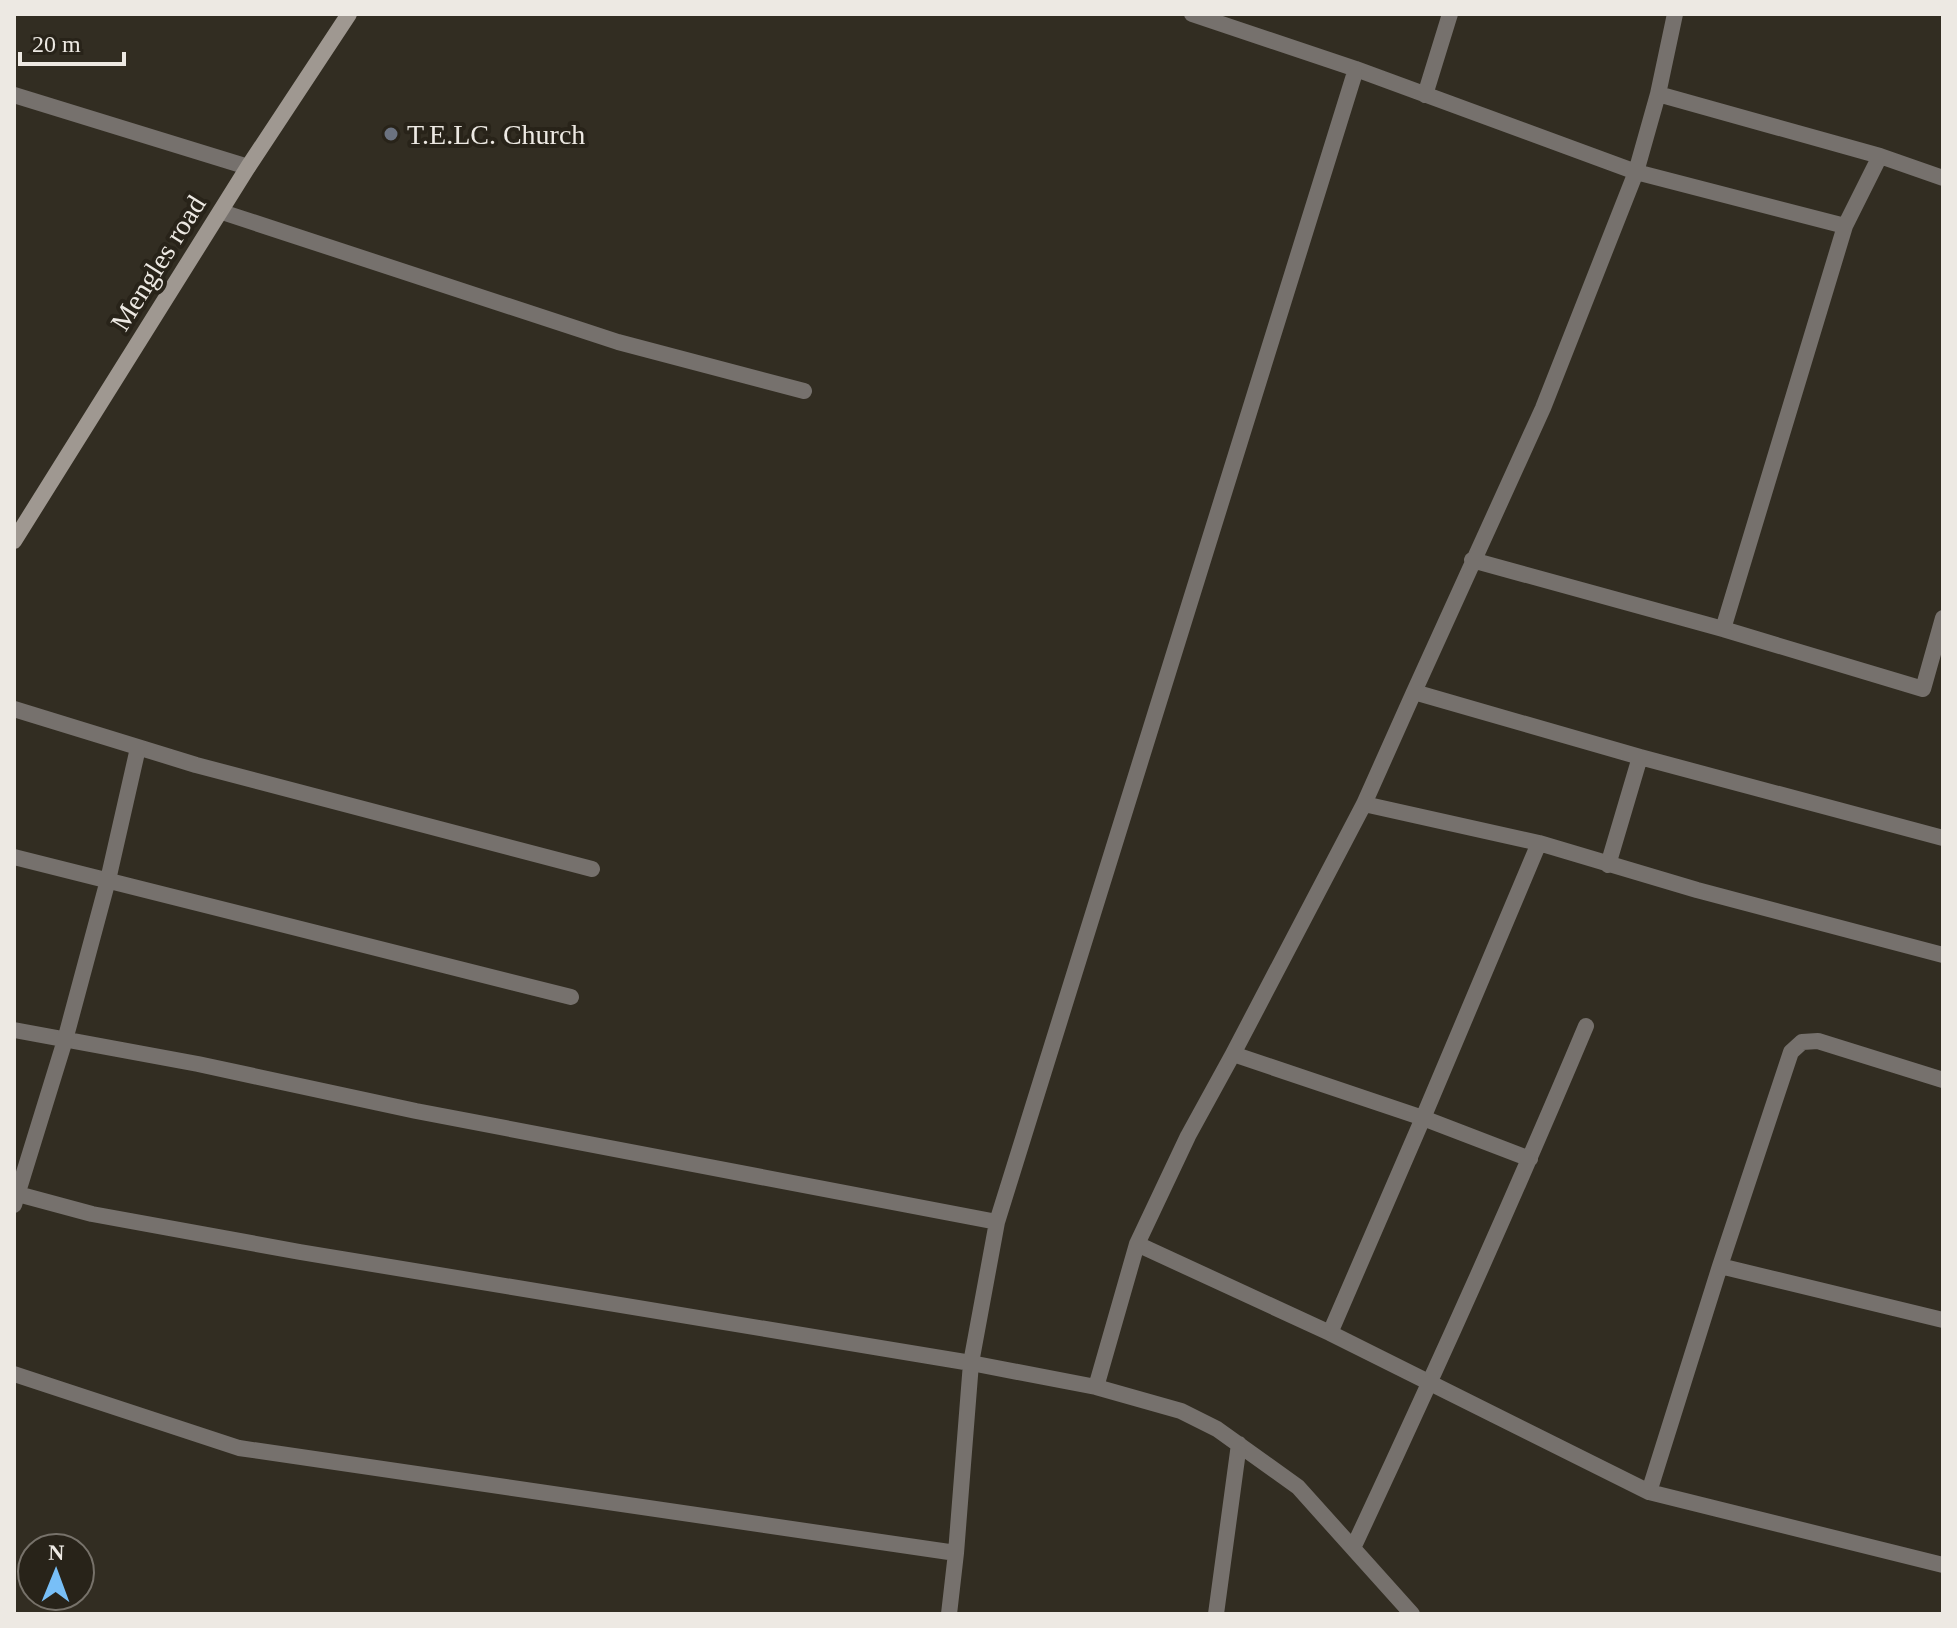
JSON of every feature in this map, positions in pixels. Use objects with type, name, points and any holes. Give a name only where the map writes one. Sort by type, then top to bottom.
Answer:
[{"type":"main road","name":"Mengles road","points":[[14,541],[248,167],[349,14]]},
{"type":"street","points":[[1192,14],[1356,69],[1636,172],[1845,226]]},
{"type":"street","points":[[1425,95],[1450,14]]},
{"type":"street","points":[[1096,1387],[1137,1244],[1188,1136],[1364,804],[1543,408],[1636,172],[1658,94],[1675,14]]},
{"type":"street","points":[[949,1614],[971,1363],[997,1222],[1356,69]]},
{"type":"street","points":[[1658,94],[1880,156],[1943,178]]},
{"type":"street","points":[[14,95],[248,167]]},
{"type":"street","points":[[1723,629],[1845,226],[1880,156]]},
{"type":"street","points":[[222,212],[618,342],[804,391]]},
{"type":"street","points":[[1472,560],[1723,629],[1923,689],[1943,618]]},
{"type":"street","points":[[1414,692],[1640,757],[1943,838]]},
{"type":"street","points":[[14,709],[196,765],[592,869]]},
{"type":"street","points":[[138,748],[108,880],[65,1040],[15,1197],[285,1249],[971,1363],[1096,1387],[1181,1411],[1217,1429],[1298,1487],[1412,1614]]},
{"type":"street","points":[[1608,865],[1640,757]]},
{"type":"street","points":[[1364,804],[1539,843],[1697,890],[1943,955]]},
{"type":"street","points":[[1330,1333],[1539,843]]},
{"type":"street","points":[[14,857],[571,997]]},
{"type":"street","points":[[1353,1548],[1431,1383],[1586,1026]]},
{"type":"street","points":[[14,1030],[198,1064],[416,1111],[997,1222]]},
{"type":"street","points":[[1649,1492],[1791,1052],[1802,1042],[1818,1041],[1942,1076]]},
{"type":"street","points":[[1233,1054],[1423,1118],[1530,1159]]},
{"type":"street","points":[[1137,1244],[1330,1333],[1649,1492],[1943,1565]]},
{"type":"street","points":[[1720,1266],[1943,1320]]},
{"type":"street","points":[[14,1374],[239,1448],[956,1553]]},
{"type":"street","points":[[1216,1614],[1239,1444]]},
{"type":"place","name":"T.E.LC. Church","points":[[391,134]]}]
